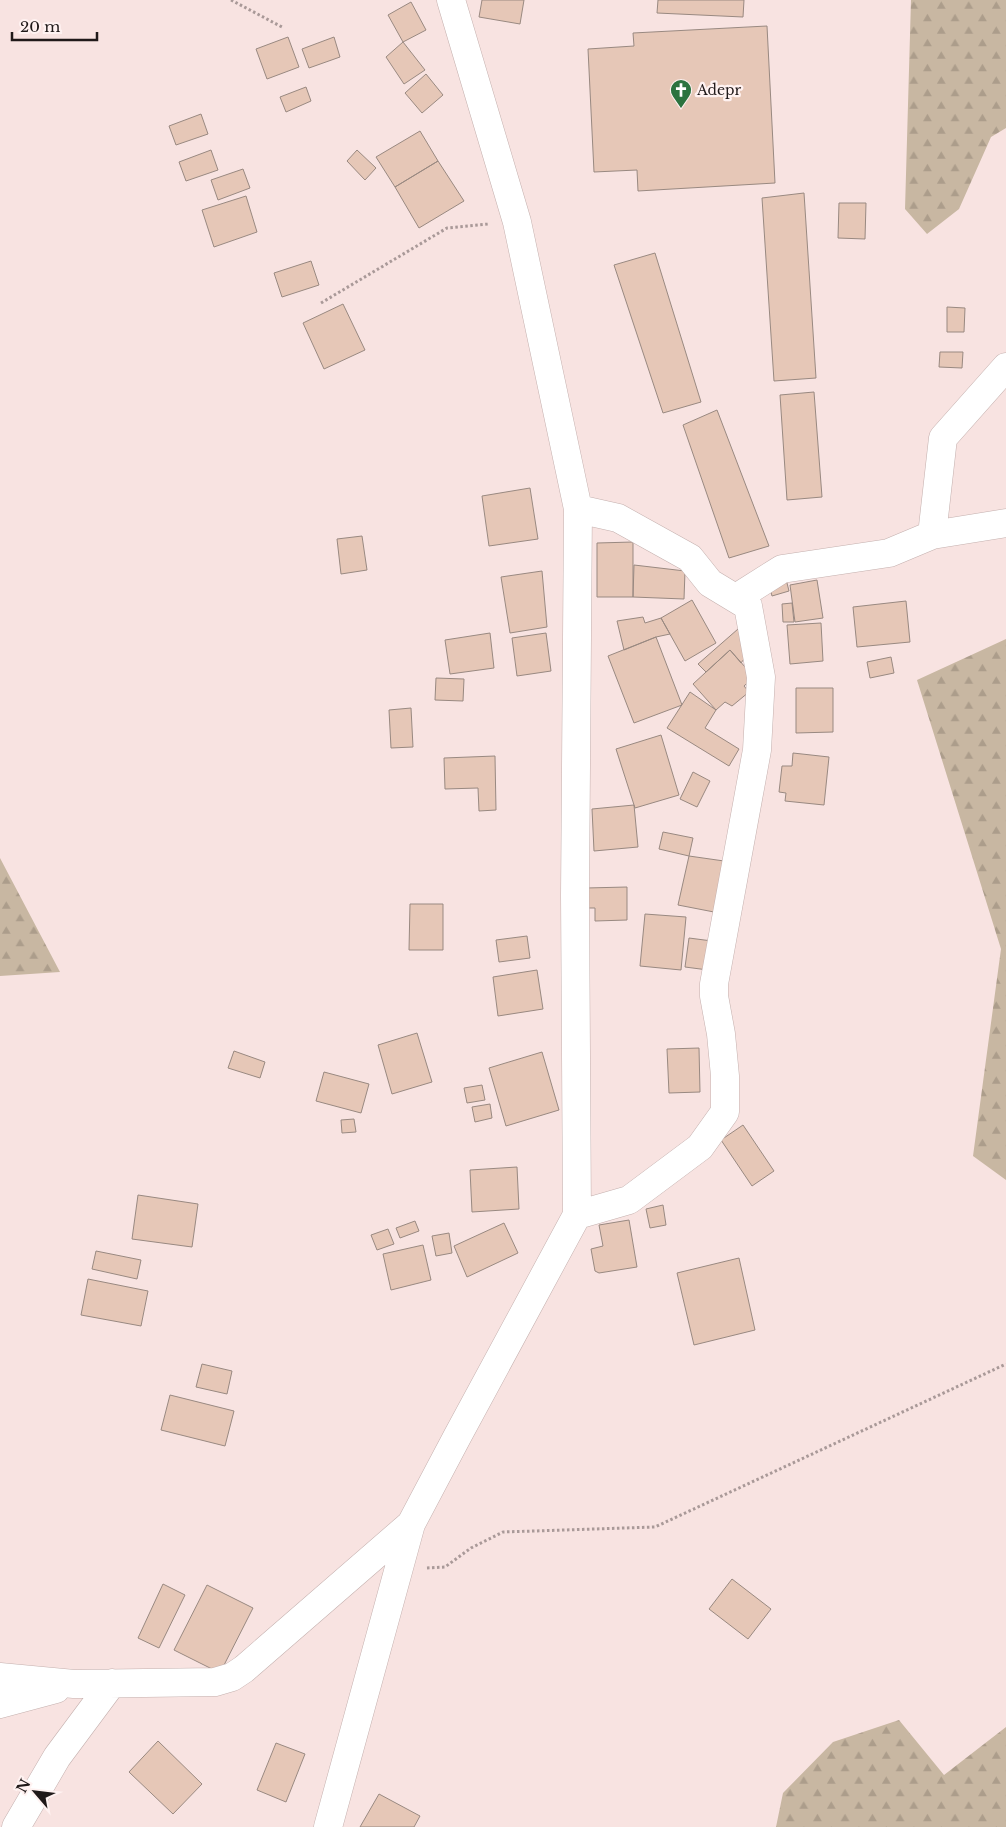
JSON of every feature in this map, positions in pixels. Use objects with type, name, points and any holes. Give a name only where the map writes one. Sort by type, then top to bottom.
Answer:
[{"type":"street","points":[[328,1827],[411,1524],[577,1215],[575,885],[578,509],[517,222],[452,0]]},
{"type":"street","points":[[932,535],[943,438],[1006,367]]},
{"type":"street","points":[[577,1215],[629,1200],[700,1147],[725,1112],[725,1076],[714,984],[757,750],[761,678],[748,606],[710,583],[690,558],[618,518],[578,509]]},
{"type":"street","points":[[736,598],[782,570],[889,554],[932,535],[1006,523]]},
{"type":"street","points":[[0,1677],[74,1684],[112,1684],[215,1682],[232,1677],[244,1669],[411,1524]]},
{"type":"street","points":[[0,1704],[74,1684]]},
{"type":"street","points":[[16,1827],[58,1757],[112,1684]]},
{"type":"path","points":[[231,0],[282,27]]},
{"type":"path","points":[[321,303],[447,228],[517,222]]},
{"type":"path","points":[[399,1571],[445,1567],[471,1548],[503,1532],[655,1527],[1006,1364]]},
{"type":"green space","points":[[911,0],[1006,0],[1006,128],[991,137],[959,209],[927,234],[905,209]]},
{"type":"green space","points":[[1006,639],[1006,1180],[973,1156],[1001,949],[917,680]]},
{"type":"green space","points":[[0,858],[60,972],[0,976]]},
{"type":"green space","points":[[899,1720],[944,1775],[1006,1727],[1006,1827],[776,1827],[783,1793],[833,1742]]},
{"type":"building","points":[[482,0],[524,0],[520,24],[479,17]]},
{"type":"building","points":[[658,0],[744,0],[743,17],[657,13]]},
{"type":"building","points":[[411,2],[426,30],[403,42],[388,15]]},
{"type":"building","name":"Adepr","points":[[767,26],[775,183],[638,191],[637,170],[594,172],[588,49],[634,46],[633,33]]},
{"type":"building","points":[[288,37],[299,67],[267,79],[256,49]]},
{"type":"building","points":[[334,37],[340,57],[309,68],[302,49]]},
{"type":"building","points":[[403,42],[425,70],[404,84],[386,57]]},
{"type":"building","points":[[426,74],[443,95],[422,113],[405,93]]},
{"type":"building","points":[[306,87],[311,101],[286,112],[280,97]]},
{"type":"building","points":[[201,114],[208,134],[176,145],[169,126]]},
{"type":"building","points":[[420,131],[438,161],[395,187],[376,157]]},
{"type":"building","points":[[211,150],[218,170],[186,181],[179,162]]},
{"type":"building","points":[[357,150],[376,168],[365,180],[347,161]]},
{"type":"building","points":[[438,161],[464,201],[419,228],[395,187]]},
{"type":"building","points":[[243,169],[250,188],[218,200],[211,180]]},
{"type":"building","points":[[804,193],[816,378],[774,381],[762,198]]},
{"type":"building","points":[[246,196],[257,232],[214,247],[202,210]]},
{"type":"building","points":[[839,203],[866,203],[865,239],[838,238]]},
{"type":"building","points":[[655,253],[701,402],[663,413],[614,265]]},
{"type":"building","points":[[311,261],[319,285],[282,297],[274,273]]},
{"type":"building","points":[[343,304],[365,350],[324,369],[303,323]]},
{"type":"building","points":[[947,307],[965,308],[964,332],[947,332]]},
{"type":"building","points":[[940,352],[963,352],[962,368],[939,367]]},
{"type":"building","points":[[814,392],[822,497],[787,500],[780,395]]},
{"type":"building","points":[[717,410],[769,546],[729,558],[683,425]]},
{"type":"building","points":[[530,488],[538,539],[489,546],[482,496]]},
{"type":"building","points":[[362,536],[367,570],[341,574],[337,539]]},
{"type":"building","points":[[633,542],[633,597],[597,597],[597,543]]},
{"type":"building","points":[[634,565],[685,571],[684,599],[633,597]]},
{"type":"building","points":[[542,571],[547,627],[510,633],[501,577]]},
{"type":"building","points":[[786,579],[789,591],[772,596],[769,584]]},
{"type":"building","points":[[817,580],[823,618],[795,622],[790,585]]},
{"type":"building","points":[[692,600],[716,643],[685,661],[661,618]]},
{"type":"building","points":[[906,601],[910,642],[857,647],[853,607]]},
{"type":"building","points":[[792,603],[794,622],[783,622],[782,604]]},
{"type":"building","points":[[643,617],[645,623],[661,618],[670,634],[656,637],[624,650],[617,621]]},
{"type":"building","points":[[821,623],[823,661],[790,664],[787,625]]},
{"type":"building","points":[[738,629],[747,655],[741,663],[730,650],[706,672],[698,664]]},
{"type":"building","points":[[490,633],[494,668],[450,674],[445,640]]},
{"type":"building","points":[[546,633],[551,671],[517,676],[512,638]]},
{"type":"building","points":[[656,637],[682,705],[634,723],[608,656]]},
{"type":"building","points":[[730,650],[754,677],[744,686],[749,692],[732,706],[725,702],[716,710],[693,684]]},
{"type":"building","points":[[891,657],[894,673],[870,678],[867,662]]},
{"type":"building","points":[[436,678],[464,679],[463,701],[435,700]]},
{"type":"building","points":[[796,688],[833,688],[833,732],[796,733]]},
{"type":"building","points":[[690,692],[716,710],[705,728],[739,749],[729,766],[667,728]]},
{"type":"building","points":[[411,708],[413,747],[391,748],[389,710]]},
{"type":"building","points":[[661,735],[679,795],[635,808],[616,749]]},
{"type":"building","points":[[793,753],[829,757],[824,805],[785,801],[786,793],[779,792],[782,766],[792,766]]},
{"type":"building","points":[[495,756],[496,810],[479,811],[478,788],[445,789],[444,758]]},
{"type":"building","points":[[693,772],[710,781],[697,807],[680,799]]},
{"type":"building","points":[[634,805],[638,847],[594,851],[592,809]]},
{"type":"building","points":[[663,832],[693,838],[689,856],[659,849]]},
{"type":"building","points":[[689,856],[724,861],[714,912],[678,905]]},
{"type":"building","points":[[627,887],[627,920],[595,921],[595,908],[586,908],[586,888]]},
{"type":"building","points":[[410,904],[443,904],[443,950],[409,950]]},
{"type":"building","points":[[645,914],[686,917],[681,970],[640,966]]},
{"type":"building","points":[[527,936],[530,958],[499,962],[496,940]]},
{"type":"building","points":[[689,938],[712,941],[708,970],[685,967]]},
{"type":"building","points":[[537,970],[543,1009],[498,1016],[493,977]]},
{"type":"building","points":[[417,1033],[432,1082],[392,1094],[378,1045]]},
{"type":"building","points":[[699,1048],[700,1092],[669,1093],[667,1049]]},
{"type":"building","points":[[234,1051],[265,1062],[260,1078],[228,1068]]},
{"type":"building","points":[[542,1052],[559,1110],[506,1126],[489,1068]]},
{"type":"building","points":[[324,1072],[369,1084],[361,1113],[316,1101]]},
{"type":"building","points":[[482,1085],[485,1100],[467,1103],[464,1088]]},
{"type":"building","points":[[490,1104],[492,1118],[475,1122],[472,1107]]},
{"type":"building","points":[[354,1119],[356,1132],[342,1133],[341,1120]]},
{"type":"building","points":[[743,1125],[774,1171],[752,1186],[721,1140]]},
{"type":"building","points":[[517,1167],[519,1209],[472,1212],[470,1170]]},
{"type":"building","points":[[138,1195],[198,1204],[192,1247],[132,1239]]},
{"type":"building","points":[[663,1205],[666,1225],[650,1228],[646,1209]]},
{"type":"building","points":[[629,1220],[637,1267],[599,1273],[595,1271],[591,1249],[603,1246],[599,1225]]},
{"type":"building","points":[[415,1221],[419,1231],[400,1238],[396,1228]]},
{"type":"building","points":[[504,1223],[518,1253],[467,1277],[454,1246]]},
{"type":"building","points":[[388,1229],[394,1244],[377,1250],[371,1235]]},
{"type":"building","points":[[449,1233],[452,1253],[436,1256],[432,1236]]},
{"type":"building","points":[[423,1245],[431,1280],[391,1290],[383,1254]]},
{"type":"building","points":[[96,1251],[141,1260],[137,1279],[92,1269]]},
{"type":"building","points":[[739,1258],[755,1330],[694,1345],[677,1273]]},
{"type":"building","points":[[88,1279],[148,1291],[141,1326],[81,1315]]},
{"type":"building","points":[[202,1364],[232,1371],[227,1394],[196,1387]]},
{"type":"building","points":[[170,1395],[234,1411],[225,1446],[161,1430]]},
{"type":"building","points":[[732,1579],[771,1609],[748,1639],[709,1609]]},
{"type":"building","points":[[163,1584],[185,1595],[159,1648],[138,1638]]},
{"type":"building","points":[[207,1585],[253,1608],[220,1673],[174,1650]]},
{"type":"building","points":[[158,1741],[202,1784],[173,1814],[129,1772]]},
{"type":"building","points":[[276,1743],[305,1754],[286,1802],[257,1790]]},
{"type":"building","points":[[379,1794],[420,1816],[414,1827],[360,1827]]},
{"type":"place","name":"Adepr","points":[[681,109]]}]
